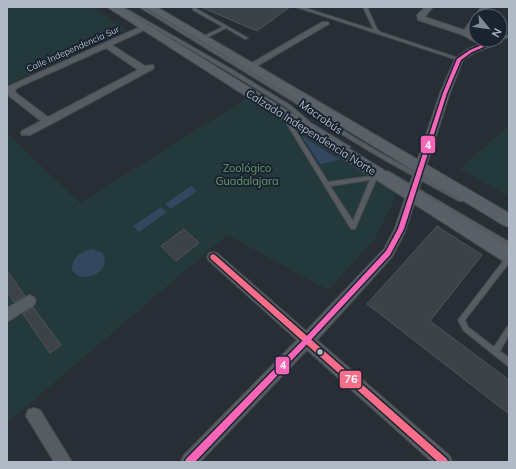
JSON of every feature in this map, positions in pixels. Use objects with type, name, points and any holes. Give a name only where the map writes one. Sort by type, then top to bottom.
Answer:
[{"type":"street","name":"Calzada Independencia Norte","points":[[112,7],[283,114],[374,176],[413,192],[509,257]]},
{"type":"street","name":"Calzada Independencia Norte","points":[[150,7],[419,173],[509,221]]},
{"type":"street","points":[[429,7],[421,18],[466,33],[468,30]]},
{"type":"street","points":[[248,67],[325,24]]},
{"type":"street","name":"Calle Independencia Sur","points":[[48,122],[12,94],[10,89],[145,28]]},
{"type":"street","points":[[26,133],[148,68],[106,45]]},
{"type":"street","points":[[189,462],[307,340],[388,252],[401,229],[459,59],[474,48]]},
{"type":"street","points":[[213,257],[444,462]]},
{"type":"street","points":[[7,316],[29,301]]},
{"type":"street","points":[[34,416],[64,462]]},
{"type":"lane","name":"Macrobús","points":[[120,7],[288,106],[309,124],[413,192],[509,245]]},
{"type":"lane","name":"Macrobús","points":[[141,7],[296,101],[317,117],[388,161],[419,173],[509,227]]},
{"type":"lane","points":[[298,7],[459,59]]},
{"type":"lane","points":[[365,7],[375,30],[381,33]]},
{"type":"lane","points":[[194,9],[246,38]]},
{"type":"lane","points":[[202,39],[225,27]]},
{"type":"lane","points":[[283,114],[353,227],[374,176]]},
{"type":"lane","points":[[326,184],[374,176]]},
{"type":"lane","points":[[509,257],[461,320],[466,329],[509,363]]},
{"type":"lane","points":[[495,352],[509,329]]},
{"type":"green space","points":[[7,7],[91,7],[126,30],[7,85]]},
{"type":"green space","name":"Zoológico Guadalajara","points":[[247,98],[398,193],[374,240],[328,290],[227,235],[7,423],[7,133],[80,203]]},
{"type":"green space","points":[[509,125],[509,196],[460,169]]},
{"type":"water","points":[[301,135],[340,160],[320,164]]},
{"type":"water","points":[[191,186],[197,191],[171,209],[165,204]]},
{"type":"water","points":[[161,207],[167,212],[139,232],[133,226]]},
{"type":"water","points":[[91,249],[101,252],[105,258],[104,264],[96,274],[83,277],[77,275],[72,270],[73,262],[77,256]]},
{"type":"building","points":[[201,7],[290,7],[257,31]]},
{"type":"building","points":[[437,226],[482,255],[430,321],[509,380],[509,414],[367,304]]},
{"type":"building","points":[[184,229],[199,243],[176,261],[161,246]]},
{"type":"building","points":[[7,271],[25,296],[14,302],[7,292]]},
{"type":"building","points":[[33,307],[61,345],[50,353],[23,314]]},
{"type":"transit line","name":"4","points":[[189,462],[307,340],[388,253],[401,229],[445,93],[459,59],[478,48]]},
{"type":"transit line","name":"76","points":[[213,257],[444,462]]}]
